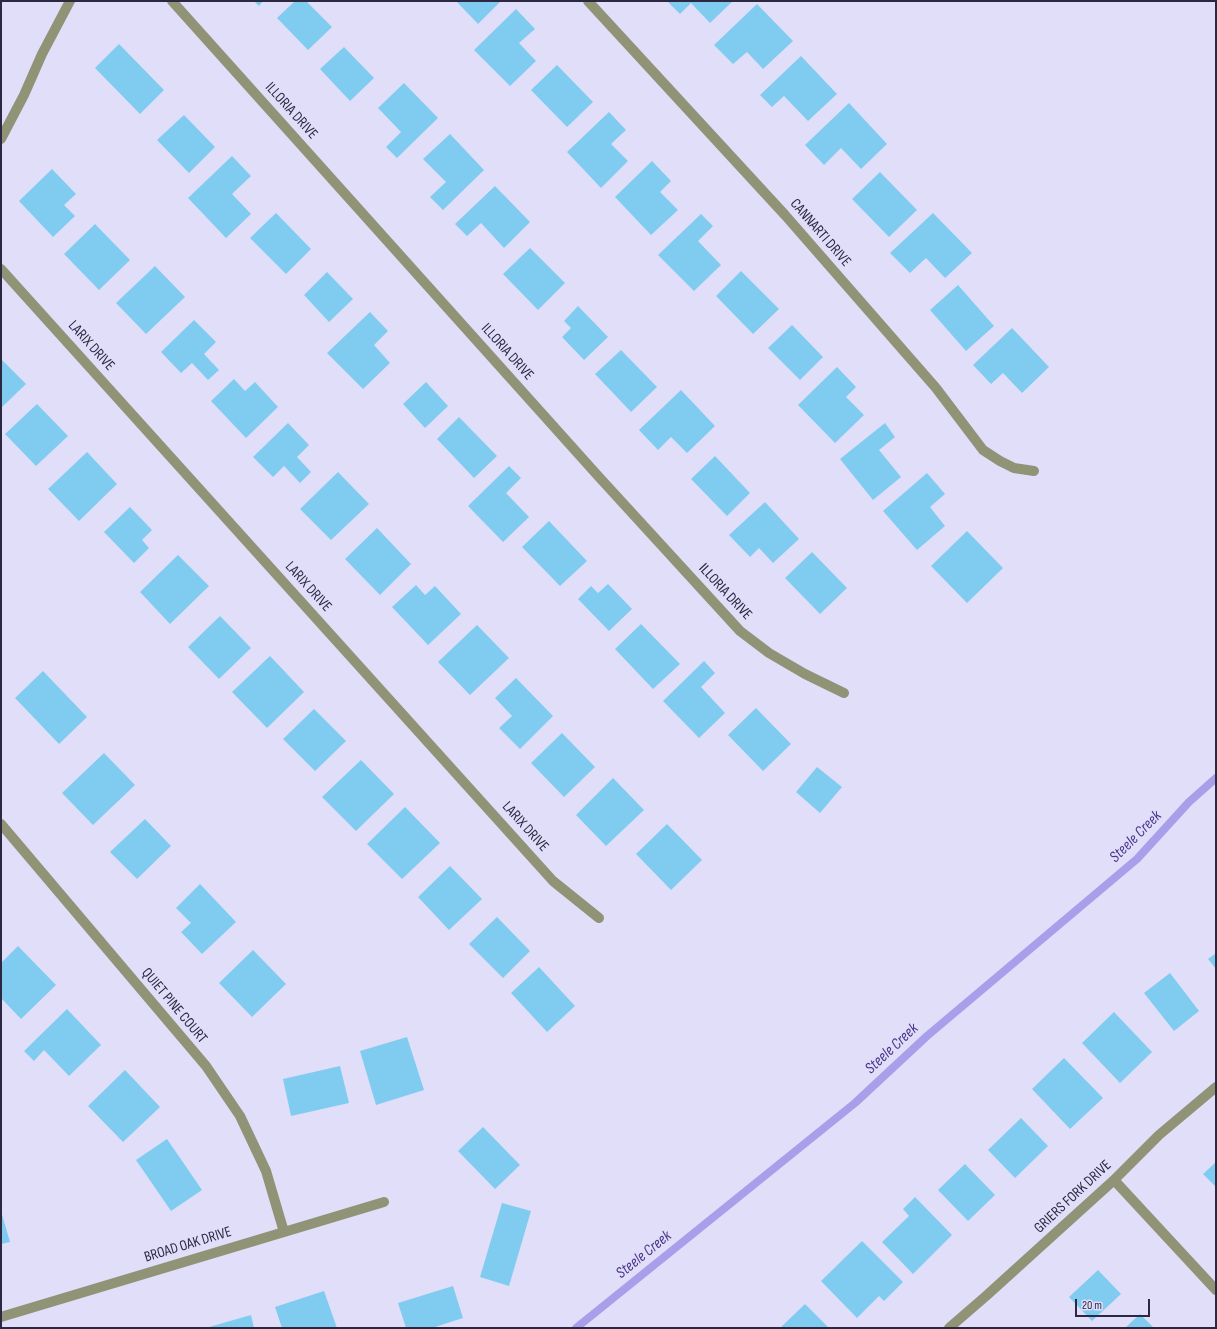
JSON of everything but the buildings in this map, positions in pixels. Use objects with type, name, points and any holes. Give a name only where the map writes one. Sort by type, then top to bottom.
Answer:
[{"type":"street","points":[[1,139],[24,95],[42,54],[70,1]]},
{"type":"street","name":"ILLORIA DRIVE","points":[[172,1],[593,471],[740,631],[769,653],[805,674],[844,693]]},
{"type":"street","name":"CANNARTI DRIVE","points":[[588,1],[785,215],[936,388],[983,450],[1000,462],[1014,468],[1034,471]]},
{"type":"street","name":"LARIX DRIVE","points":[[1,269],[553,881],[599,918]]},
{"type":"street","name":"QUIET PINE COURT","points":[[1,824],[206,1066],[240,1116],[266,1171],[284,1232]]},
{"type":"street","name":"GRIERS FORK DRIVE","points":[[949,1328],[1114,1180],[1159,1135],[1216,1087]]},
{"type":"street","points":[[1114,1180],[1216,1290]]},
{"type":"street","name":"BROAD OAK DRIVE","points":[[1,1317],[384,1202]]},
{"type":"waterway","name":"Steele Creek","points":[[576,1328],[855,1103],[927,1036],[1137,859],[1189,802],[1216,778]]}]
